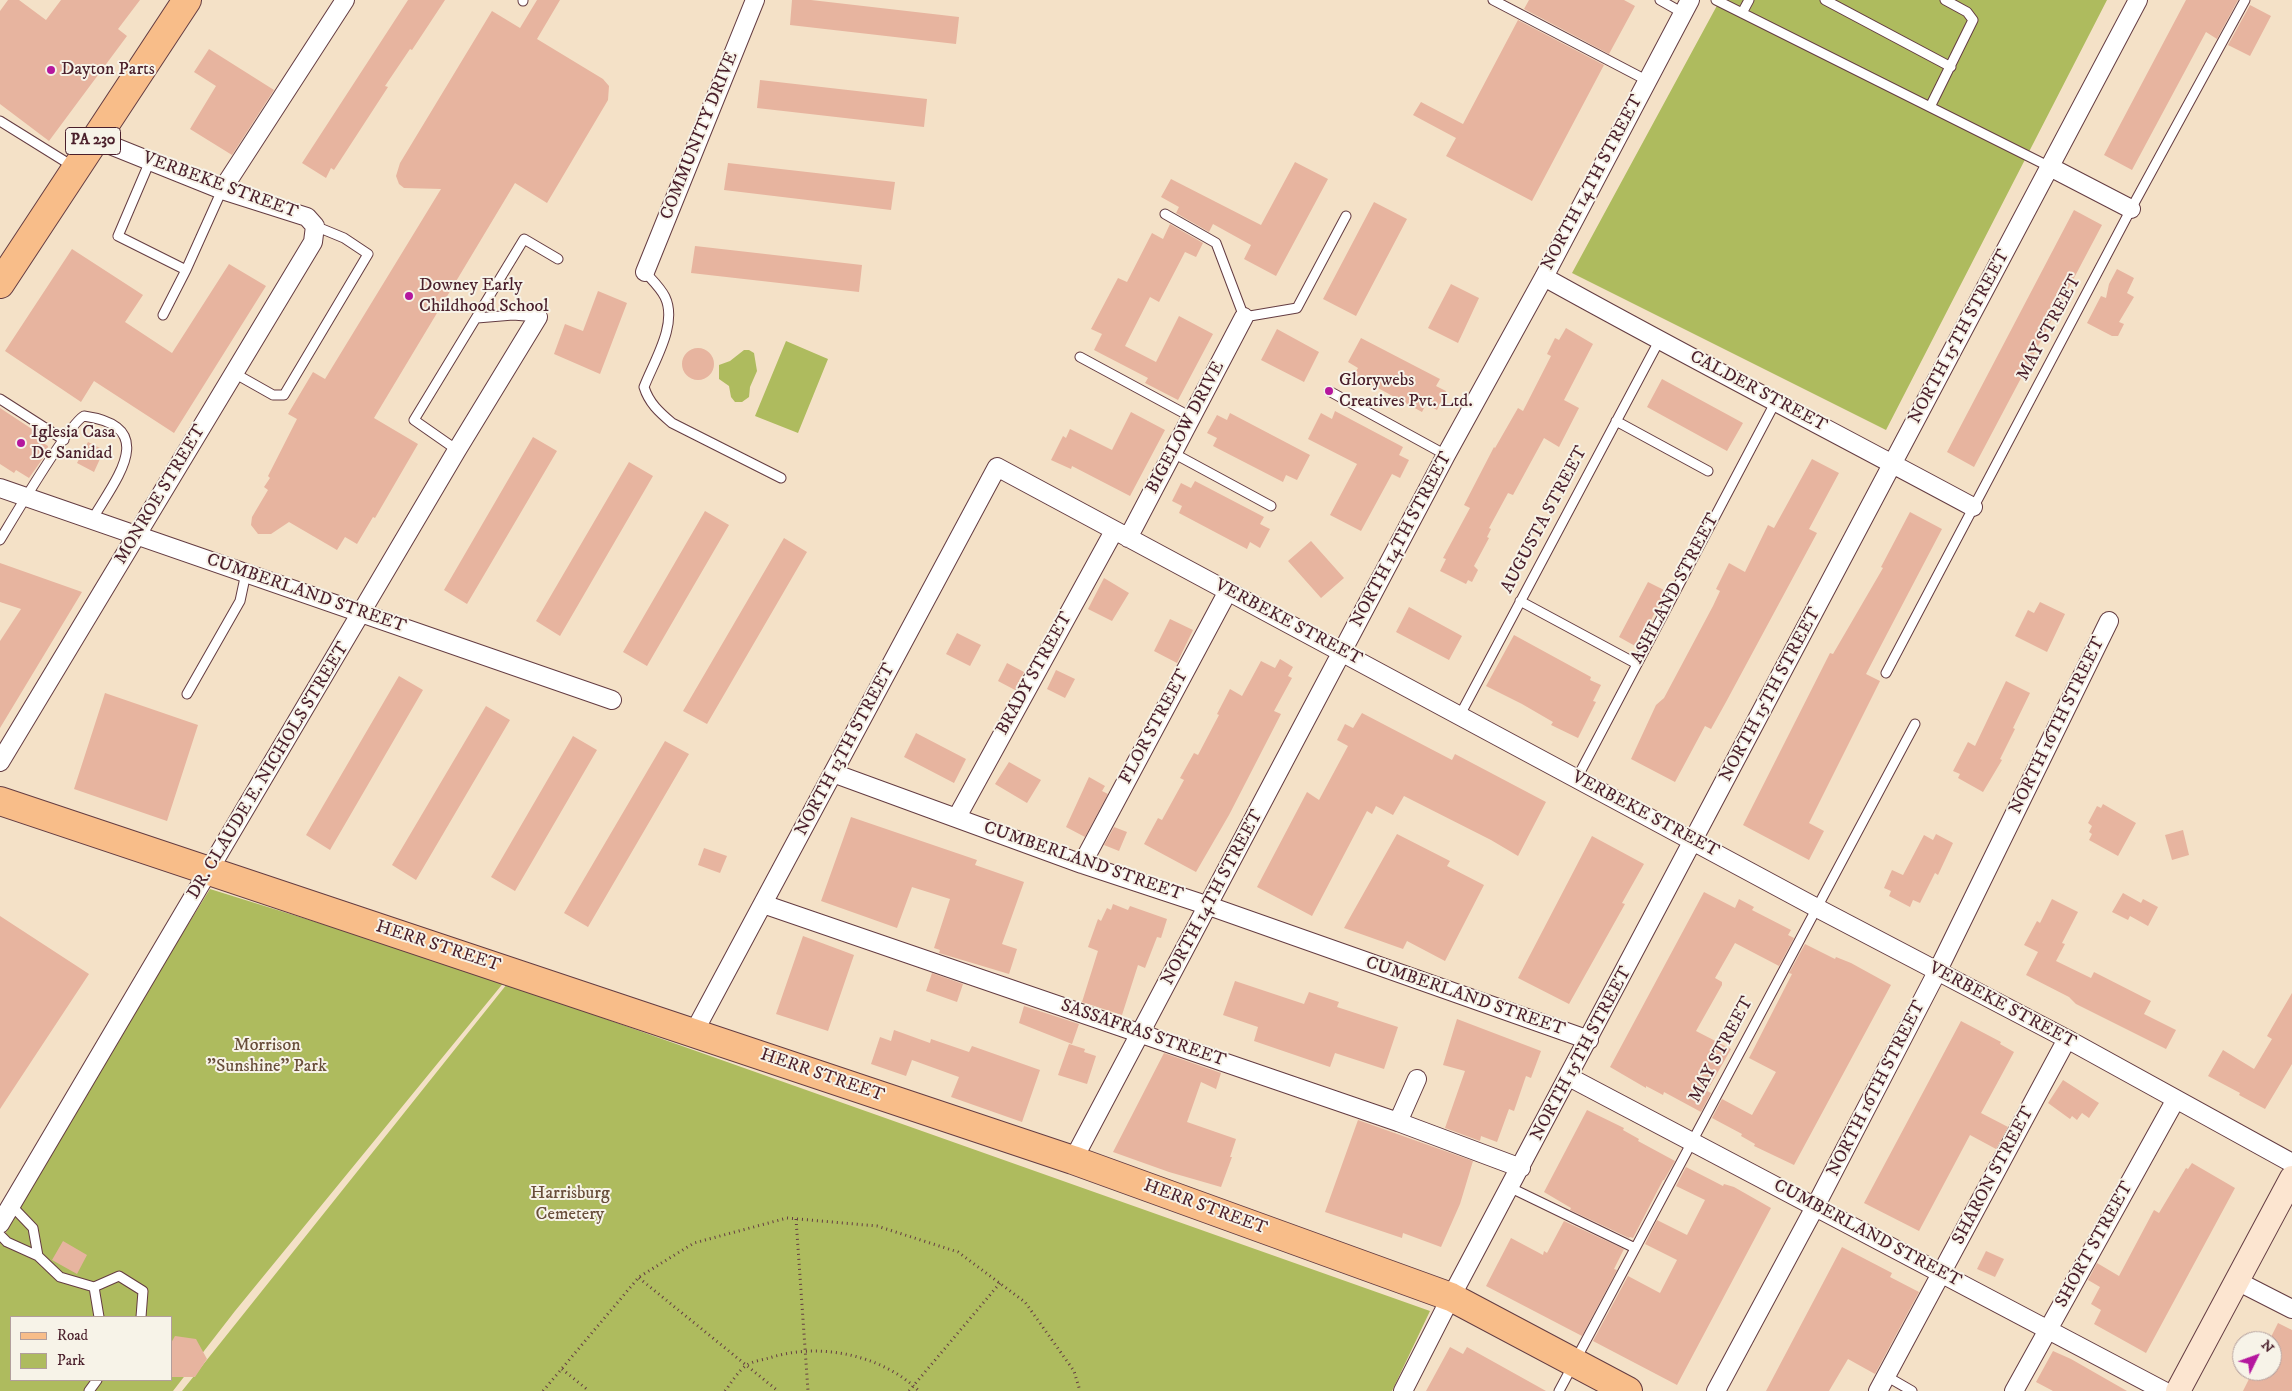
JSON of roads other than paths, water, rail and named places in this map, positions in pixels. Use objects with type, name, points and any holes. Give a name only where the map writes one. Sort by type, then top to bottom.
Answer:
[{"type":"main road","name":"PA 230","points":[[0,284],[187,0]]},
{"type":"main road","name":"HERR STREET","points":[[0,801],[1073,1160],[1451,1297],[1628,1391]]},
{"type":"main road","points":[[2178,1391],[2292,1178]]},
{"type":"street","points":[[222,190],[345,0]]},
{"type":"street","name":"COMMUNITY DRIVE","points":[[644,272],[755,0]]},
{"type":"street","name":"NORTH 15TH STREET","points":[[1403,1391],[2138,0]]},
{"type":"street","name":"NORTH 14TH STREET","points":[[1073,1160],[1209,906],[1446,454],[1544,277],[1687,7]]},
{"type":"street","name":"VERBEKE STREET","points":[[95,139],[222,190],[307,217],[315,226]]},
{"type":"street","points":[[2050,167],[2132,209]]},
{"type":"street","name":"MONROE STREET","points":[[0,762],[313,242],[315,226]]},
{"type":"street","name":"CALDER STREET","points":[[1544,277],[1659,341],[1776,401],[1973,507]]},
{"type":"street","name":"DR. CLAUDE E. NICHOLS STREET","points":[[0,1224],[457,450],[538,317]]},
{"type":"street","name":"BIGELOW DRIVE","points":[[1121,534],[1173,453],[1244,317]]},
{"type":"street","name":"VERBEKE STREET","points":[[997,467],[1816,908],[2067,1039],[2292,1163]]},
{"type":"street","name":"NORTH 13TH STREET","points":[[694,1032],[997,467]]},
{"type":"street","name":"CUMBERLAND STREET","points":[[0,488],[612,700]]},
{"type":"street","name":"BRADY STREET","points":[[957,817],[1121,534]]},
{"type":"street","name":"FLOR STREET","points":[[1082,864],[1228,591]]},
{"type":"street","name":"NORTH 16TH STREET","points":[[1716,1391],[1815,1207],[1937,972],[2110,621]]},
{"type":"street","name":"CUMBERLAND STREET","points":[[833,773],[1082,864],[1209,906],[1589,1040]]},
{"type":"street","name":"SASSAFRAS STREET","points":[[763,904],[1398,1122],[1521,1168]]},
{"type":"street","name":"SHARON STREET","points":[[1882,1384],[2067,1039]]},
{"type":"street","name":"CUMBERLAND STREET","points":[[1569,1077],[2164,1391]]},
{"type":"street","points":[[1398,1122],[1417,1079]]},
{"type":"street","name":"SHORT STREET","points":[[2014,1391],[2176,1099]]},
{"type":"street","points":[[2236,1281],[2292,1310]]},
{"type":"lane","points":[[1493,0],[1648,81]]},
{"type":"lane","points":[[1660,0],[1687,7]]},
{"type":"lane","points":[[1716,0],[2050,167]]},
{"type":"lane","points":[[1742,13],[1749,0]]},
{"type":"lane","points":[[1825,0],[1951,67]]},
{"type":"lane","points":[[1930,107],[1973,20],[1966,12],[1945,0]]},
{"type":"lane","name":"MAY STREET","points":[[1886,673],[2245,0]]},
{"type":"lane","points":[[0,121],[75,168]]},
{"type":"lane","points":[[150,161],[118,236],[186,270]]},
{"type":"lane","points":[[163,315],[186,270],[222,190]]},
{"type":"lane","points":[[1165,214],[1216,243],[1244,317],[1297,308],[1346,216]]},
{"type":"lane","points":[[234,373],[273,395],[284,395],[368,254],[344,238],[315,226]]},
{"type":"lane","points":[[457,450],[414,420],[524,239],[558,259]]},
{"type":"lane","points":[[644,272],[664,296],[669,312],[666,334],[644,386],[647,397],[657,410],[672,423],[781,478]]},
{"type":"lane","points":[[477,318],[513,315],[538,317]]},
{"type":"lane","name":"AUGUSTA STREET","points":[[1460,715],[1659,341]]},
{"type":"lane","points":[[1080,357],[1192,417]]},
{"type":"lane","points":[[1329,391],[1446,454]]},
{"type":"lane","points":[[0,399],[64,440]]},
{"type":"lane","name":"ASHLAND STREET","points":[[1577,778],[1776,401]]},
{"type":"lane","points":[[0,540],[64,440],[79,418],[84,416],[110,424],[123,432],[128,444],[127,457],[92,520]]},
{"type":"lane","points":[[1616,421],[1708,471]]},
{"type":"lane","points":[[1173,453],[1272,506]]},
{"type":"lane","points":[[187,694],[240,601],[246,573]]},
{"type":"lane","points":[[1520,601],[1637,664]]},
{"type":"lane","name":"MAY STREET","points":[[1559,1391],[1915,724]]},
{"type":"lane","points":[[1511,1188],[1635,1248]]},
{"type":"lane","points":[[11,1205],[33,1228],[38,1256]]},
{"type":"lane","points":[[0,1235],[7,1242],[38,1256],[60,1277],[94,1287],[119,1276],[143,1291],[141,1316]]},
{"type":"lane","points":[[94,1287],[99,1316]]},
{"type":"lane","points":[[1882,1384],[1912,1391]]},
{"type":"place","name":"Dayton Parts","points":[[51,70]]},
{"type":"place","name":"Downey Early Childhood School","points":[[409,296]]},
{"type":"place","name":"Glorywebs Creatives Pvt. Ltd.","points":[[1329,391]]},
{"type":"place","name":"Iglesia Casa De Sanidad","points":[[21,443]]},
{"type":"park label","name":"Morrison \"Sunshine\" Park","points":[[267,1056]]},
{"type":"park label","name":"Harrisburg Cemetery","points":[[570,1204]]}]
